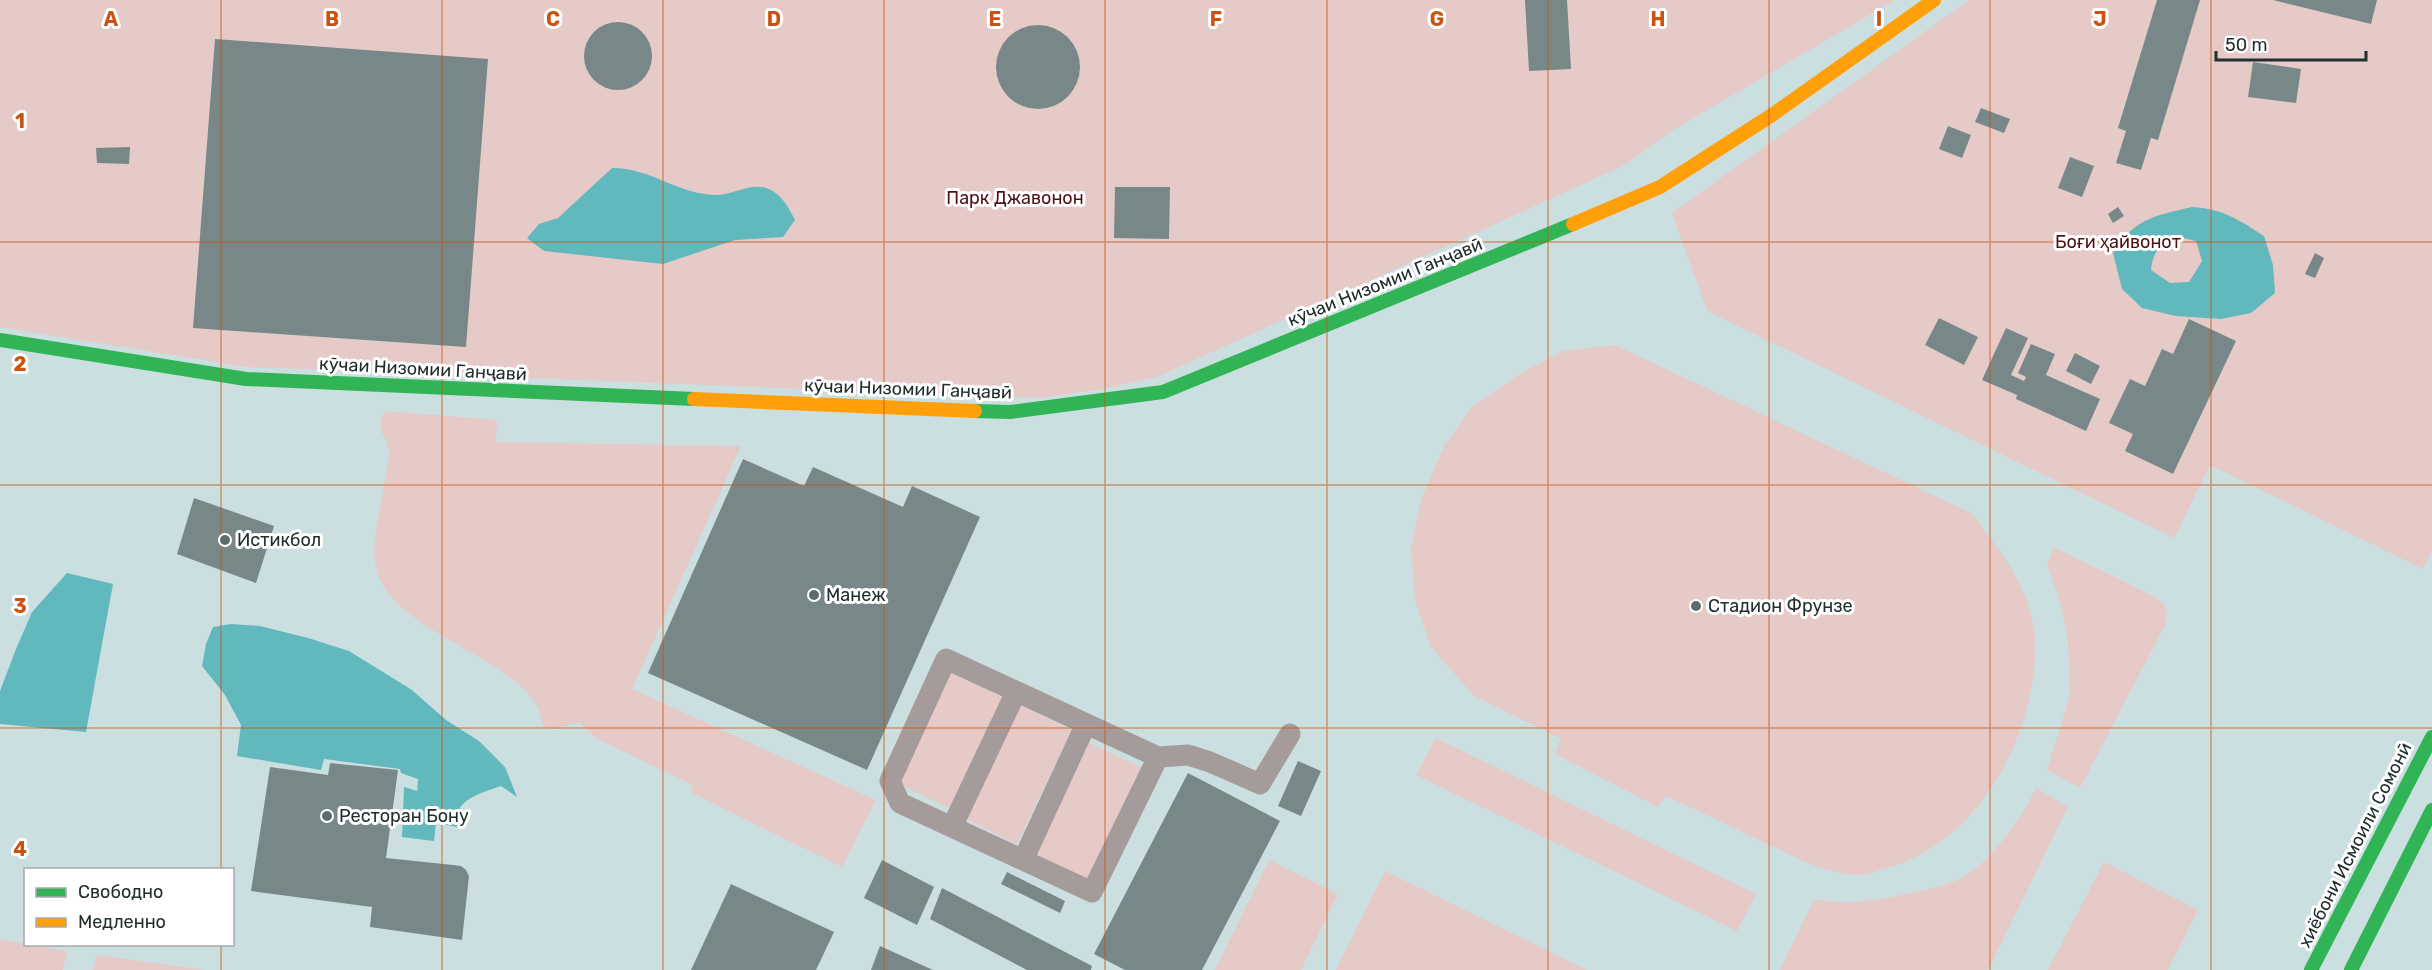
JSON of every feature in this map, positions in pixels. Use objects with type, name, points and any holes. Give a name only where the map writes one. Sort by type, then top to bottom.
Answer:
[{"type":"main road","name":"кӯчаи Низомии Ганҷавӣ","points":[[0,340],[246,379],[849,406],[1010,412],[1163,392],[1569,227],[1660,187],[1772,115],[1934,0]]},
{"type":"main road","name":"хиёбони Исмоили Сомонӣ","points":[[2311,970],[2432,737]]},
{"type":"main road","points":[[2351,970],[2432,810]]},
{"type":"street","points":[[1158,757],[1092,892],[900,803],[890,781],[946,659],[1158,757],[1188,755],[1260,784],[1290,734]]},
{"type":"street","points":[[952,827],[1016,692]]},
{"type":"street","points":[[1023,860],[1086,724]]},
{"type":"green space","name":"Парк Джавонон","points":[[0,0],[1895,0],[1673,130],[1623,166],[1157,377],[1102,389],[1040,398],[246,367],[0,327]]},
{"type":"green space","name":"Боғи ҳайвонот","points":[[1969,0],[2432,0],[2432,550],[2423,569],[2210,465],[2174,538],[1707,311],[1672,213]]},
{"type":"green space","points":[[1615,345],[1971,513],[2004,557],[2022,589],[2033,623],[2035,641],[2033,676],[2026,712],[2013,747],[1996,780],[1974,810],[1949,836],[1919,855],[1866,874],[1842,874],[1830,871],[1666,796],[1658,807],[1555,754],[1561,739],[1473,695],[1431,647],[1415,600],[1411,549],[1421,500],[1444,446],[1472,407],[1518,375],[1563,351]]},
{"type":"green space","points":[[386,411],[497,420],[496,442],[741,446],[632,689],[876,800],[842,867],[690,792],[693,785],[595,738],[580,722],[555,729],[544,727],[534,701],[519,684],[403,609],[387,591],[377,571],[374,549],[389,456],[381,429],[382,418]]},
{"type":"green space","points":[[2054,547],[2155,597],[2164,605],[2167,612],[2165,625],[2080,788],[2047,770],[2070,695],[2068,642],[2061,606],[2047,565]]},
{"type":"green space","points":[[951,672],[1004,698],[951,809],[899,784]]},
{"type":"green space","points":[[1021,706],[1072,730],[1017,844],[966,819]]},
{"type":"green space","points":[[1436,738],[1756,894],[1737,931],[1416,775]]},
{"type":"green space","points":[[1089,743],[1147,770],[1094,883],[1036,854]]},
{"type":"green space","points":[[2036,788],[2068,807],[1988,970],[1780,970],[1814,899],[1847,902],[1890,897],[1942,886],[1967,875],[2002,841],[2022,814]]},
{"type":"green space","points":[[1269,860],[1338,894],[1301,970],[1215,970]]},
{"type":"green space","points":[[2104,862],[2198,910],[2168,970],[2048,970]]},
{"type":"green space","points":[[1385,871],[1587,970],[1336,970]]},
{"type":"green space","points":[[0,939],[24,943],[24,946],[67,951],[63,970],[0,970]]},
{"type":"green space","points":[[97,955],[205,970],[93,970]]},
{"type":"water","points":[[612,168],[639,172],[687,190],[714,195],[762,187],[781,198],[795,220],[783,237],[735,240],[663,264],[544,251],[527,238],[539,224],[558,218]]},
{"type":"water","points":[[2192,207],[2222,213],[2264,236],[2273,265],[2275,293],[2251,313],[2221,319],[2176,316],[2142,308],[2122,289],[2113,253],[2121,241],[2137,225],[2147,220]],"holes":[[[2183,238],[2196,241],[2202,261],[2189,282],[2170,283],[2151,270],[2154,256],[2160,248]]]},
{"type":"water","points":[[67,573],[113,584],[86,732],[0,724],[0,691],[32,612]]},
{"type":"water","points":[[231,624],[260,626],[349,651],[412,690],[446,720],[479,741],[505,767],[517,797],[501,786],[489,790],[465,802],[458,814],[457,827],[436,823],[434,841],[402,837],[404,787],[417,791],[418,779],[401,773],[400,769],[324,759],[321,770],[237,756],[241,725],[225,695],[202,666],[206,644],[213,627]]},
{"type":"building","points":[[1525,0],[1567,0],[1571,69],[1529,71]]},
{"type":"building","points":[[2157,0],[2200,0],[2158,140],[2151,138],[2141,170],[2116,163],[2126,131],[2118,128]]},
{"type":"building","points":[[2273,0],[2377,0],[2371,24]]},
{"type":"building","points":[[618,22],[631,25],[642,32],[649,43],[652,56],[649,69],[642,80],[631,87],[618,90],[605,87],[594,80],[587,69],[584,56],[587,43],[594,32],[605,25]]},
{"type":"building","points":[[1038,25],[1054,28],[1068,37],[1077,51],[1080,67],[1077,83],[1068,97],[1054,106],[1038,109],[1022,106],[1008,97],[999,83],[996,67],[999,51],[1008,37],[1022,28]]},
{"type":"building","points":[[215,39],[488,59],[466,347],[193,328]]},
{"type":"building","points":[[2253,62],[2301,69],[2296,103],[2248,97]]},
{"type":"building","points":[[1981,108],[2010,119],[2004,133],[1975,122]]},
{"type":"building","points":[[1948,126],[1971,135],[1962,158],[1939,149]]},
{"type":"building","points":[[130,147],[129,164],[97,163],[96,148]]},
{"type":"building","points":[[2070,157],[2094,166],[2082,197],[2058,188]]},
{"type":"building","points":[[1115,187],[1170,187],[1169,239],[1114,238]]},
{"type":"building","points":[[2118,207],[2124,216],[2113,223],[2108,214]]},
{"type":"building","points":[[2315,253],[2324,258],[2315,278],[2305,274]]},
{"type":"building","points":[[1939,318],[1978,337],[1964,365],[1925,345]]},
{"type":"building","points":[[2189,319],[2236,341],[2173,474],[2125,451],[2133,434],[2109,423],[2130,379],[2145,386],[2162,349],[2173,354]]},
{"type":"building","points":[[2006,328],[2028,338],[2011,375],[2024,381],[2026,377],[2018,373],[2031,344],[2055,354],[2046,375],[2100,399],[2086,431],[2016,399],[2017,395],[1982,380]]},
{"type":"building","points":[[2075,353],[2100,366],[2091,384],[2066,371]]},
{"type":"building","name":"Манеж","points":[[743,459],[804,486],[813,467],[903,507],[912,486],[980,517],[867,770],[648,673]]},
{"type":"building","name":"Истикбол","points":[[194,498],[274,526],[256,583],[177,554]]},
{"type":"building","points":[[1298,761],[1321,771],[1301,816],[1278,806]]},
{"type":"building","name":"Ресторан Бону","points":[[330,763],[398,770],[386,858],[461,866],[466,870],[469,876],[462,940],[370,927],[372,907],[251,891],[270,767],[328,775]]},
{"type":"building","points":[[1188,773],[1280,821],[1202,970],[1125,970],[1094,954]]},
{"type":"building","points":[[882,860],[934,887],[917,925],[864,898]]},
{"type":"building","points":[[1007,872],[1065,901],[1060,913],[1001,884]]},
{"type":"building","points":[[731,884],[834,932],[816,970],[691,970]]},
{"type":"building","points":[[942,888],[1092,966],[1091,970],[1027,970],[930,919]]},
{"type":"building","points":[[880,946],[933,970],[871,970]]},
{"type":"traffic: fast","points":[[975,411],[1010,412],[1163,392],[1573,224]]},
{"type":"traffic: fast","points":[[0,340],[246,379],[694,399]]},
{"type":"traffic: fast","points":[[2311,970],[2432,737]]},
{"type":"traffic: fast","points":[[2351,970],[2432,810]]},
{"type":"traffic: slow","points":[[1573,224],[1660,187],[1772,115],[1934,0]]},
{"type":"traffic: slow","points":[[694,399],[975,411]]},
{"type":"place","name":"Истикбол","points":[[225,540]]},
{"type":"place","name":"Манеж","points":[[814,595]]},
{"type":"place","name":"Стадион Фрунзе","points":[[1696,606]]},
{"type":"place","name":"Ресторан Бону","points":[[327,816]]}]
